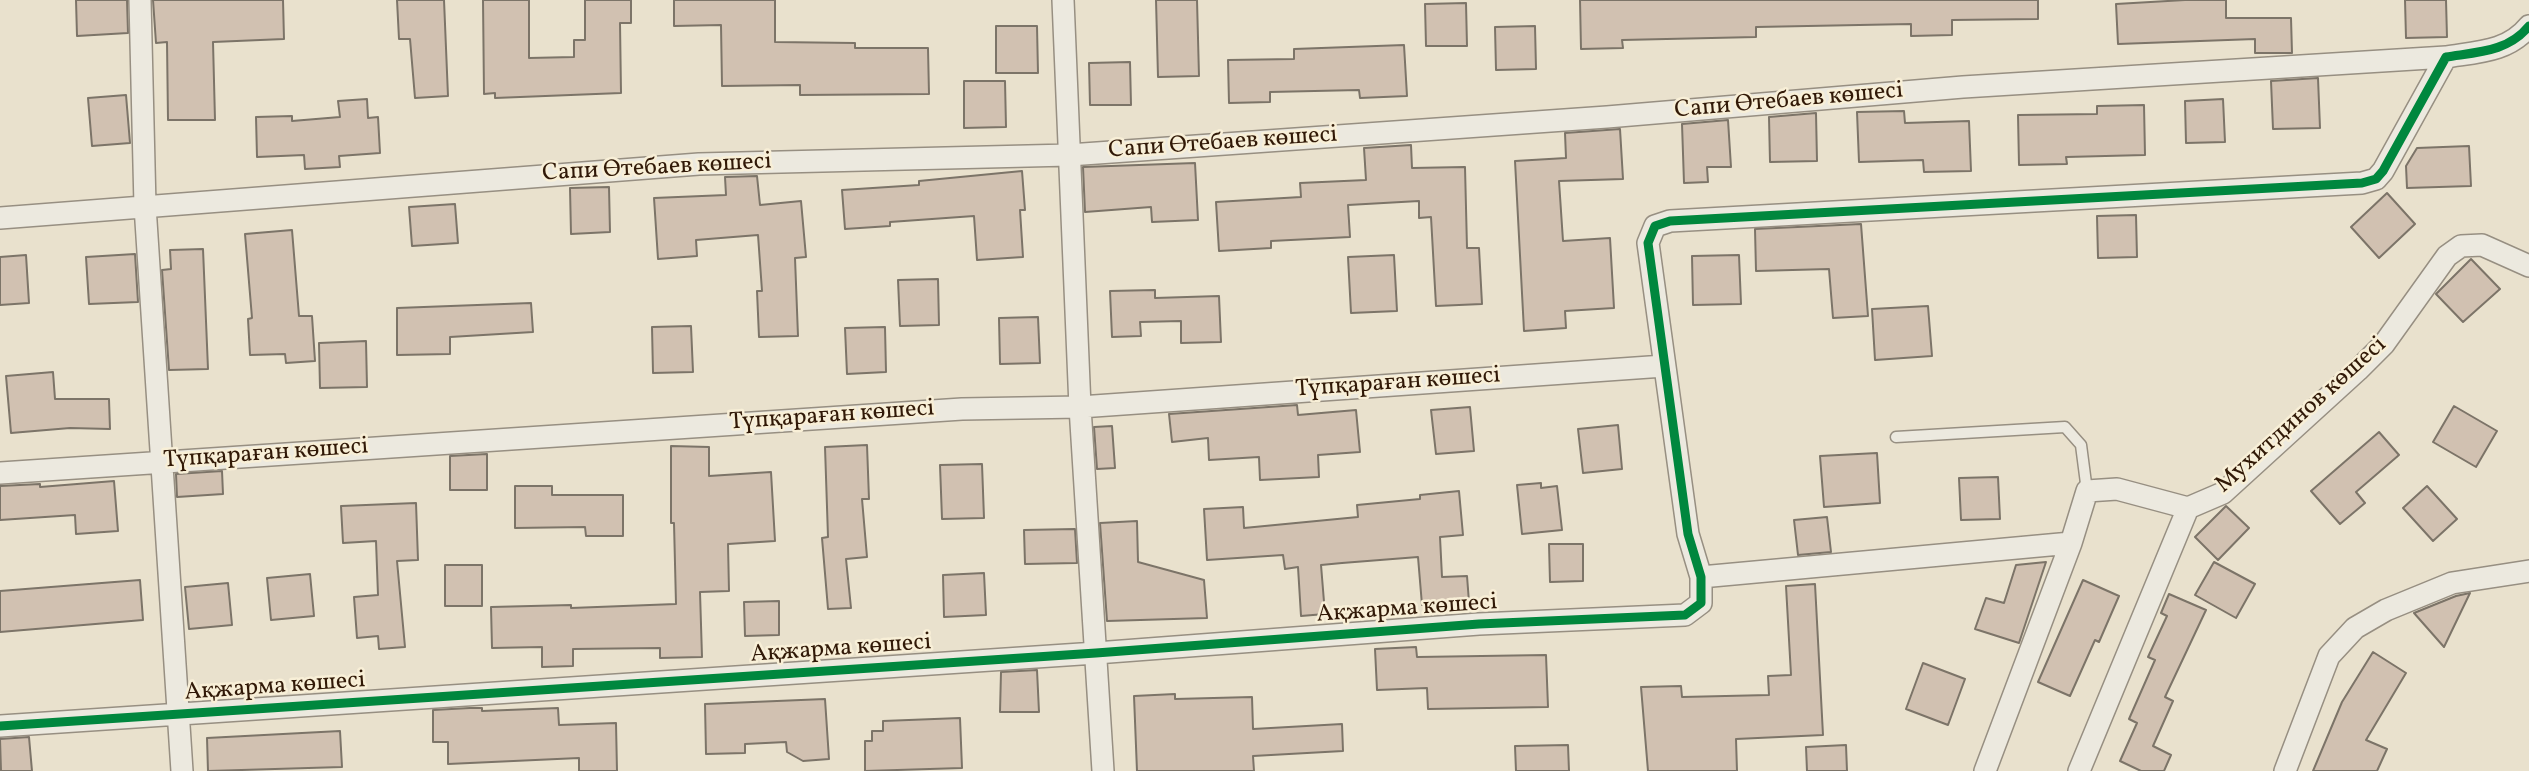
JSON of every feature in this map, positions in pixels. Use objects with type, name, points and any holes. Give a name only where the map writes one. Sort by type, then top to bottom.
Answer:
[{"type":"street","points":[[140,0],[145,206],[182,771]]},
{"type":"street","points":[[1063,0],[1080,407],[1103,771]]},
{"type":"street","name":"Сапи Өтебаев көшесі","points":[[0,218],[699,164],[1069,155],[1606,117],[1963,87],[2446,57],[2499,49],[2518,39],[2529,26]]},
{"type":"street","points":[[2071,543],[1701,577],[1688,534],[1664,366],[1648,243],[1655,226],[1670,221],[2362,183],[2376,178],[2384,171],[2446,57]]},
{"type":"street","name":"Мухитдинов көшесі","points":[[2080,771],[2188,508],[2223,493],[2358,370],[2384,344],[2447,256],[2461,246],[2482,246],[2529,266]]},
{"type":"street","name":"Түпқараған көшесі","points":[[0,473],[962,409],[1080,407],[1664,366]]},
{"type":"street","points":[[1985,771],[2071,543],[2087,491],[2117,489],[2188,508]]},
{"type":"street","points":[[2285,771],[2329,656],[2355,628],[2386,610],[2452,583],[2529,570]]},
{"type":"street","name":"Ақжарма көшесі","points":[[0,726],[1096,653],[1479,624],[1685,615],[1701,603],[1701,577]]},
{"type":"lane","points":[[1895,437],[2064,426],[2081,445],[2087,491]]},
{"type":"building","points":[[76,0],[127,0],[128,33],[77,36]]},
{"type":"building","points":[[153,0],[283,0],[284,39],[213,42],[215,120],[168,120],[167,42],[156,43]]},
{"type":"building","points":[[397,0],[444,0],[448,96],[415,98],[410,39],[399,39]]},
{"type":"building","points":[[483,0],[529,0],[529,58],[574,57],[574,40],[585,40],[585,0],[631,0],[631,23],[620,23],[621,93],[495,98],[495,93],[484,94]]},
{"type":"building","points":[[674,0],[775,0],[775,42],[855,43],[855,48],[928,48],[929,94],[800,95],[800,85],[722,86],[721,25],[674,26]]},
{"type":"building","points":[[1156,0],[1197,0],[1199,76],[1158,77]]},
{"type":"building","points":[[1580,0],[2038,0],[2038,19],[1952,20],[1952,35],[1911,36],[1911,24],[1756,27],[1756,37],[1622,40],[1623,48],[1581,49]]},
{"type":"building","points":[[2226,0],[2226,18],[2291,18],[2292,53],[2255,53],[2255,39],[2118,44],[2116,4]]},
{"type":"building","points":[[2405,0],[2446,0],[2447,37],[2406,38]]},
{"type":"building","points":[[1466,3],[1467,46],[1426,46],[1425,4]]},
{"type":"building","points":[[996,26],[1037,26],[1038,73],[996,73]]},
{"type":"building","points":[[1535,26],[1536,69],[1496,70],[1495,27]]},
{"type":"building","points":[[1404,45],[1407,96],[1360,98],[1359,90],[1270,92],[1270,102],[1229,103],[1228,60],[1294,59],[1294,49]]},
{"type":"building","points":[[1130,62],[1131,105],[1090,105],[1089,63]]},
{"type":"building","points":[[2318,78],[2320,128],[2273,129],[2271,81]]},
{"type":"building","points":[[964,81],[1005,81],[1006,127],[964,128]]},
{"type":"building","points":[[126,95],[130,143],[92,146],[88,98]]},
{"type":"building","points":[[367,99],[368,118],[378,117],[380,153],[339,156],[340,167],[305,169],[304,155],[257,157],[256,117],[292,116],[292,121],[340,117],[338,101]]},
{"type":"building","points":[[2223,99],[2225,142],[2186,143],[2185,101]]},
{"type":"building","points":[[2144,105],[2145,155],[2066,157],[2067,164],[2019,165],[2018,115],[2097,114],[2097,106]]},
{"type":"building","points":[[1904,111],[1905,123],[1969,121],[1971,171],[1924,172],[1923,160],[1859,162],[1857,112]]},
{"type":"building","points":[[1816,113],[1817,161],[1770,162],[1769,117]]},
{"type":"building","points":[[1728,120],[1731,167],[1707,167],[1708,182],[1684,183],[1682,124]]},
{"type":"building","points":[[1620,129],[1623,179],[1559,181],[1563,241],[1610,238],[1614,308],[1565,311],[1566,328],[1524,331],[1515,161],[1566,158],[1565,133]]},
{"type":"building","points":[[1411,145],[1412,168],[1465,167],[1467,248],[1479,248],[1482,304],[1436,306],[1431,217],[1419,218],[1419,201],[1348,205],[1350,237],[1271,241],[1271,248],[1219,251],[1216,202],[1301,197],[1300,183],[1366,180],[1364,148]]},
{"type":"building","points":[[2469,146],[2471,186],[2407,188],[2406,166],[2417,148]]},
{"type":"building","points":[[1195,163],[1198,220],[1152,222],[1151,207],[1085,212],[1083,167]]},
{"type":"building","points":[[1022,171],[1025,210],[1020,210],[1023,257],[977,260],[974,216],[890,222],[890,226],[845,229],[842,190],[919,185],[919,181]]},
{"type":"building","points":[[757,176],[760,205],[801,201],[806,257],[795,258],[798,336],[759,337],[757,291],[762,291],[758,235],[696,240],[697,256],[658,259],[654,198],[726,195],[725,177]]},
{"type":"building","points":[[609,187],[610,232],[571,234],[570,188]]},
{"type":"building","points":[[2387,193],[2415,224],[2379,258],[2351,227]]},
{"type":"building","points":[[455,204],[458,243],[412,246],[409,207]]},
{"type":"building","points":[[2136,215],[2137,257],[2098,258],[2097,216]]},
{"type":"building","points":[[1861,224],[1868,316],[1833,318],[1829,269],[1756,271],[1755,229]]},
{"type":"building","points":[[292,230],[299,316],[312,316],[315,361],[286,363],[285,354],[250,355],[248,319],[252,318],[245,234]]},
{"type":"building","points":[[203,249],[208,369],[169,370],[162,270],[171,269],[170,250]]},
{"type":"building","points":[[135,254],[138,302],[89,304],[86,257]]},
{"type":"building","points":[[26,255],[29,303],[0,305],[0,257]]},
{"type":"building","points":[[1394,255],[1397,311],[1351,313],[1348,257]]},
{"type":"building","points":[[1739,255],[1741,304],[1693,305],[1692,256]]},
{"type":"building","points":[[2471,259],[2500,289],[2463,322],[2436,294]]},
{"type":"building","points":[[938,279],[939,325],[900,326],[898,280]]},
{"type":"building","points":[[1155,290],[1155,298],[1219,296],[1221,342],[1181,343],[1181,321],[1140,322],[1141,336],[1112,337],[1110,291]]},
{"type":"building","points":[[531,303],[533,332],[450,337],[450,354],[397,355],[397,308]]},
{"type":"building","points":[[1928,306],[1932,356],[1875,360],[1872,309]]},
{"type":"building","points":[[1038,317],[1040,363],[1000,364],[999,318]]},
{"type":"building","points":[[691,326],[693,372],[653,373],[652,327]]},
{"type":"building","points":[[885,327],[886,372],[847,374],[845,328]]},
{"type":"building","points":[[366,341],[367,387],[320,388],[319,343]]},
{"type":"building","points":[[53,372],[55,399],[109,399],[110,429],[70,428],[11,433],[6,376]]},
{"type":"building","points":[[1297,405],[1298,415],[1356,410],[1360,452],[1318,455],[1319,477],[1260,480],[1259,457],[1209,460],[1208,438],[1172,442],[1169,414]]},
{"type":"building","points":[[2454,406],[2497,431],[2476,467],[2433,442]]},
{"type":"building","points":[[1470,407],[1474,451],[1436,454],[1431,410]]},
{"type":"building","points":[[1618,425],[1622,469],[1583,473],[1578,429]]},
{"type":"building","points":[[1112,426],[1115,468],[1097,469],[1094,427]]},
{"type":"building","points":[[2379,432],[2399,455],[2356,492],[2365,503],[2340,524],[2311,491]]},
{"type":"building","points":[[867,445],[869,499],[862,499],[867,557],[846,559],[851,608],[828,609],[822,538],[828,537],[825,447]]},
{"type":"building","points":[[671,446],[709,447],[709,476],[771,472],[775,541],[728,544],[729,591],[700,592],[702,657],[660,658],[660,648],[573,649],[573,666],[542,667],[542,647],[492,648],[491,607],[571,605],[571,608],[676,604],[674,523],[671,523]]},
{"type":"building","points":[[1877,453],[1880,503],[1824,507],[1820,456]]},
{"type":"building","points":[[487,454],[487,490],[450,490],[450,456]]},
{"type":"building","points":[[982,464],[984,518],[942,519],[940,465]]},
{"type":"building","points":[[222,471],[223,494],[177,497],[176,474]]},
{"type":"building","points":[[1998,477],[2000,519],[1961,520],[1959,478]]},
{"type":"building","points":[[114,481],[118,531],[76,534],[75,515],[0,520],[0,486],[40,484],[40,487]]},
{"type":"building","points":[[1541,483],[1541,488],[1557,486],[1562,530],[1522,534],[1517,485]]},
{"type":"building","points":[[515,486],[552,486],[552,495],[623,495],[623,536],[586,536],[585,527],[515,528]]},
{"type":"building","points":[[2427,486],[2457,519],[2433,541],[2403,508]]},
{"type":"building","points":[[1459,491],[1463,535],[1440,537],[1442,577],[1467,576],[1469,602],[1422,605],[1418,557],[1342,563],[1321,565],[1325,614],[1301,616],[1298,567],[1285,569],[1283,555],[1207,560],[1204,509],[1243,507],[1244,528],[1358,517],[1357,505],[1420,499],[1420,495]]},
{"type":"building","points":[[416,503],[418,560],[397,561],[405,647],[379,649],[378,636],[357,638],[354,597],[378,595],[376,541],[343,543],[341,506]]},
{"type":"building","points":[[2226,506],[2249,528],[2218,560],[2195,537]]},
{"type":"building","points":[[1827,517],[1831,552],[1798,555],[1794,520]]},
{"type":"building","points":[[1137,521],[1138,562],[1204,580],[1207,618],[1107,621],[1100,523]]},
{"type":"building","points":[[1075,529],[1077,563],[1025,564],[1024,530]]},
{"type":"building","points":[[1549,544],[1583,544],[1583,581],[1550,582]]},
{"type":"building","points":[[2046,562],[2019,643],[1975,629],[1986,598],[2004,603],[2016,565]]},
{"type":"building","points":[[2214,562],[2255,584],[2236,618],[2195,595]]},
{"type":"building","points":[[445,565],[482,565],[482,606],[445,606]]},
{"type":"building","points":[[984,573],[986,615],[944,617],[943,575]]},
{"type":"building","points":[[310,574],[314,616],[271,620],[267,578]]},
{"type":"building","points":[[140,580],[143,620],[0,632],[0,591]]},
{"type":"building","points":[[2083,580],[2119,596],[2099,642],[2095,640],[2070,696],[2038,682]]},
{"type":"building","points":[[228,583],[232,625],[189,629],[185,587]]},
{"type":"building","points":[[1815,584],[1823,735],[1736,739],[1737,771],[1648,771],[1641,687],[1681,686],[1682,697],[1769,695],[1768,676],[1791,675],[1786,586]]},
{"type":"building","points":[[2470,593],[2444,647],[2414,613]]},
{"type":"building","points":[[2169,594],[2206,610],[2165,697],[2173,701],[2153,746],[2171,755],[2164,771],[2141,771],[2120,761],[2137,723],[2129,719],[2155,660],[2148,657],[2167,616],[2161,613]]},
{"type":"building","points":[[779,601],[779,635],[745,636],[744,602]]},
{"type":"building","points":[[1416,647],[1417,657],[1546,655],[1548,707],[1428,709],[1427,688],[1377,690],[1375,649]]},
{"type":"building","points":[[2373,652],[2406,673],[2366,740],[2387,749],[2377,771],[2313,771],[2342,702]]},
{"type":"building","points":[[1923,663],[1965,679],[1948,725],[1906,709]]},
{"type":"building","points":[[1037,670],[1039,712],[1000,712],[1001,672]]},
{"type":"building","points":[[1175,694],[1175,699],[1252,697],[1253,729],[1342,724],[1343,751],[1253,756],[1254,771],[1137,771],[1134,696]]},
{"type":"building","points":[[825,699],[829,759],[803,761],[787,752],[786,742],[745,744],[745,753],[706,754],[705,704]]},
{"type":"building","points":[[482,708],[482,711],[558,708],[559,725],[616,723],[617,771],[579,771],[579,758],[448,764],[448,742],[433,742],[433,710]]},
{"type":"building","points":[[960,718],[962,768],[865,771],[865,741],[872,741],[872,731],[883,731],[883,721]]},
{"type":"building","points":[[340,731],[342,767],[208,771],[207,738]]},
{"type":"building","points":[[29,737],[32,771],[1,771],[0,739]]},
{"type":"building","points":[[1568,745],[1569,771],[1516,771],[1515,746]]},
{"type":"building","points":[[1846,745],[1847,771],[1807,771],[1806,747]]},
{"type":"cycle path","points":[[0,726],[1096,653],[1479,624],[1685,615],[1701,603],[1701,577],[1688,534],[1648,243],[1655,226],[1670,221],[2362,183],[2376,179],[2383,171],[2446,57],[2502,46],[2521,35],[2529,26]]}]
